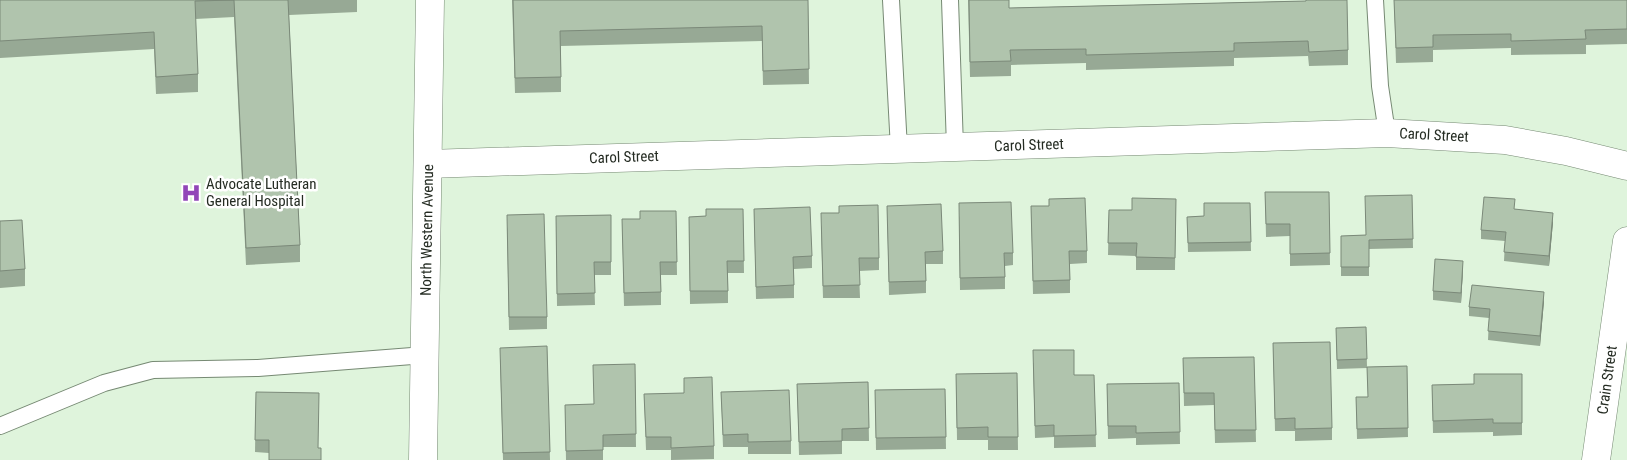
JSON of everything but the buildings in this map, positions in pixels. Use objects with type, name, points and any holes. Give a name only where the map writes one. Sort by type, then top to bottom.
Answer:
[{"type":"street","name":"North Western Avenue","points":[[423,460],[430,0]]},
{"type":"street","name":"Carol Street","points":[[428,164],[1387,133],[1505,140],[1566,151],[1627,166]]},
{"type":"street","name":"Crain Street","points":[[1596,460],[1627,241]]},
{"type":"lane","points":[[891,0],[898,149]]},
{"type":"lane","points":[[950,0],[955,147]]},
{"type":"lane","points":[[1375,0],[1380,86],[1387,133]]},
{"type":"lane","points":[[0,426],[104,383],[153,370],[258,368],[425,355]]},
{"type":"place","name":"Advocate Lutheran General Hospital","points":[[191,193]]}]
